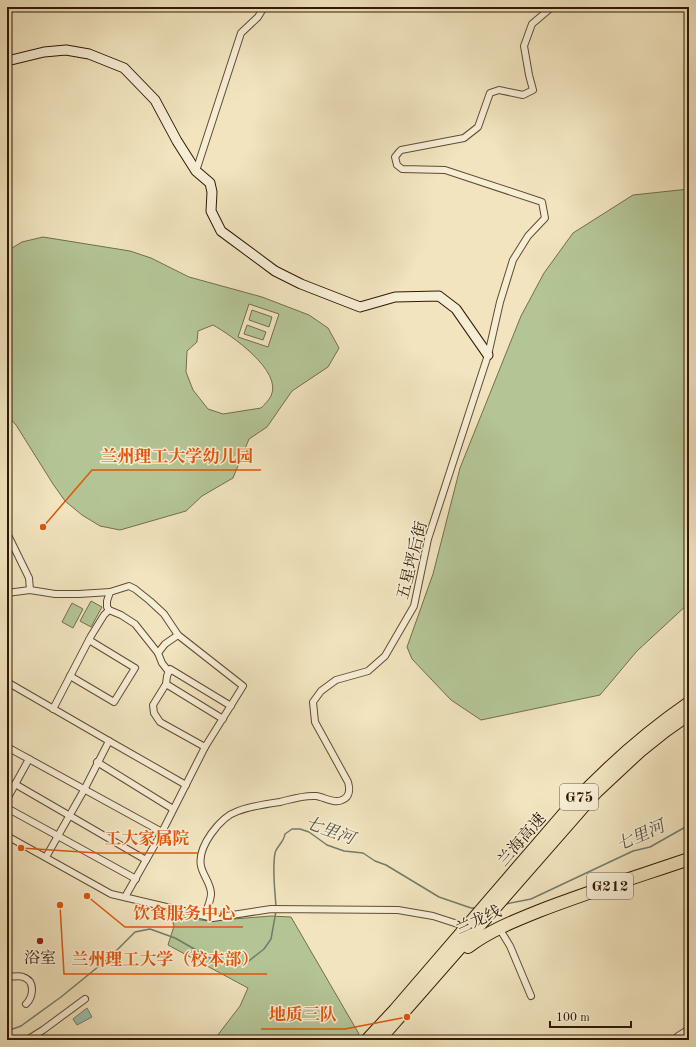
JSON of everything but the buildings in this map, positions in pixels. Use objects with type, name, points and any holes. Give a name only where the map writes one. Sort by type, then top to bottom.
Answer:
[{"type":"highway","name":"兰海高速","points":[[443,961],[480,931],[481,914],[591,785],[634,744],[659,723],[689,703]]},
{"type":"highway","name":"兰海高速","points":[[481,914],[500,902],[597,791],[640,751],[689,714]]},
{"type":"highway","name":"兰龙线","points":[[480,931],[689,859]]},
{"type":"highway","name":"兰龙线","points":[[480,931],[532,914]]},
{"type":"highway","name":"兰龙线","points":[[443,961],[477,940],[480,931]]},
{"type":"highway","name":"G212","points":[[367,1040],[443,961]]},
{"type":"highway","name":"G212","points":[[379,1040],[443,961]]},
{"type":"street","points":[[196,171],[241,33],[258,17],[264,7]]},
{"type":"street","points":[[488,355],[500,302],[513,260],[528,236],[545,218],[542,202],[445,170],[402,169],[397,166],[395,157],[401,150],[464,138],[478,127],[490,93],[500,90],[523,95],[533,90],[524,46],[532,24],[552,7]]},
{"type":"street","points":[[7,61],[44,52],[66,50],[88,54],[124,68],[155,100],[177,141],[196,171],[210,183],[212,192],[211,211],[221,232],[275,271],[301,284],[360,307],[395,297],[440,296],[456,309],[488,355]]},
{"type":"street","name":"五星坪后街","points":[[204,915],[211,896],[211,889],[201,866],[202,854],[206,842],[213,831],[224,820],[236,811],[299,796],[317,796],[338,802],[342,801],[348,795],[350,791],[348,782],[315,722],[313,702],[321,691],[336,680],[368,671],[385,656],[414,606],[428,539],[488,355]]},
{"type":"street","points":[[7,533],[29,578],[30,590]]},
{"type":"street","points":[[7,593],[30,590],[55,594],[79,594],[110,592],[129,586],[135,589],[164,614],[178,635],[243,686],[205,747],[162,832],[125,897]]},
{"type":"street","points":[[110,592],[107,601],[107,607],[109,610],[121,615],[135,624],[158,653],[162,663],[169,672]]},
{"type":"street","points":[[53,709],[89,640],[104,615],[109,610]]},
{"type":"street","points":[[158,653],[165,644],[178,635]]},
{"type":"street","points":[[70,676],[114,702],[135,668],[89,640]]},
{"type":"street","points":[[169,672],[170,669],[231,706]]},
{"type":"street","points":[[169,672],[166,684],[153,705],[154,713],[160,722],[205,747]]},
{"type":"street","points":[[7,682],[186,785]]},
{"type":"street","points":[[166,684],[223,719]]},
{"type":"street","points":[[46,857],[84,790],[108,741]]},
{"type":"street","points":[[7,747],[162,832]]},
{"type":"street","points":[[7,799],[29,759]]},
{"type":"street","points":[[97,762],[173,809]]},
{"type":"street","points":[[15,784],[146,860]]},
{"type":"street","points":[[7,808],[136,879]]},
{"type":"street","points":[[7,836],[111,894],[213,918],[271,909],[398,910],[433,916],[480,931],[510,946],[531,996]]},
{"type":"street","points":[[7,977],[23,977],[29,981],[32,987],[32,993],[30,1000],[26,1004]]},
{"type":"street","points":[[27,1040],[85,999]]},
{"type":"street","points":[[675,1040],[678,1036],[689,1029]]},
{"type":"green space","points":[[689,189],[689,603],[637,651],[600,695],[481,720],[451,700],[412,659],[407,647],[433,574],[460,468],[521,316],[544,273],[573,233],[633,195]]},
{"type":"green space","points":[[43,237],[130,251],[151,258],[189,277],[262,297],[309,315],[328,328],[339,348],[328,367],[292,391],[267,427],[249,439],[233,478],[202,496],[186,511],[120,530],[100,526],[82,515],[65,501],[16,425],[7,415],[7,251],[22,242]],"holes":[[[249,304],[279,314],[268,347],[238,337]],[[213,325],[242,345],[263,365],[270,376],[273,386],[271,396],[261,408],[223,414],[208,409],[193,390],[186,372],[187,351],[197,342],[198,331]]]},
{"type":"green space","points":[[252,310],[272,317],[269,327],[249,320]]},
{"type":"green space","points":[[247,325],[266,332],[263,340],[244,334]]},
{"type":"green space","points":[[91,601],[102,607],[91,627],[80,621]]},
{"type":"green space","points":[[72,603],[83,609],[73,628],[62,622]]},
{"type":"green space","points":[[171,916],[209,921],[271,916],[291,917],[359,1034],[352,1040],[214,1040],[240,1006],[248,988],[168,945],[174,926]]},
{"type":"shaded area","points":[[87,1008],[92,1017],[77,1025],[73,1019]]},
{"type":"waterway","name":"七里河","points":[[506,904],[531,899],[633,851],[650,847],[689,825]]},
{"type":"waterway","name":"七里河","points":[[276,907],[274,873],[275,853],[285,834],[292,829],[300,829],[309,832],[327,845],[344,851],[363,853],[439,897],[471,908],[476,908]]},
{"type":"waterway","name":"七里河","points":[[7,1031],[21,1026],[61,997],[109,958],[135,932],[150,929],[175,938],[212,959],[226,964],[245,964],[264,949],[271,939],[276,911]]},
{"type":"place","name":"兰州理工大学幼儿园","points":[[43,527]]},
{"type":"place","name":"工大家属院","points":[[21,848]]},
{"type":"place","name":"饮食服务中心","points":[[87,896]]},
{"type":"place","name":"兰州理工大学（校本部）","points":[[60,905]]},
{"type":"place","name":"浴室","points":[[40,941]]},
{"type":"place","name":"地质三队","points":[[407,1017]]}]
